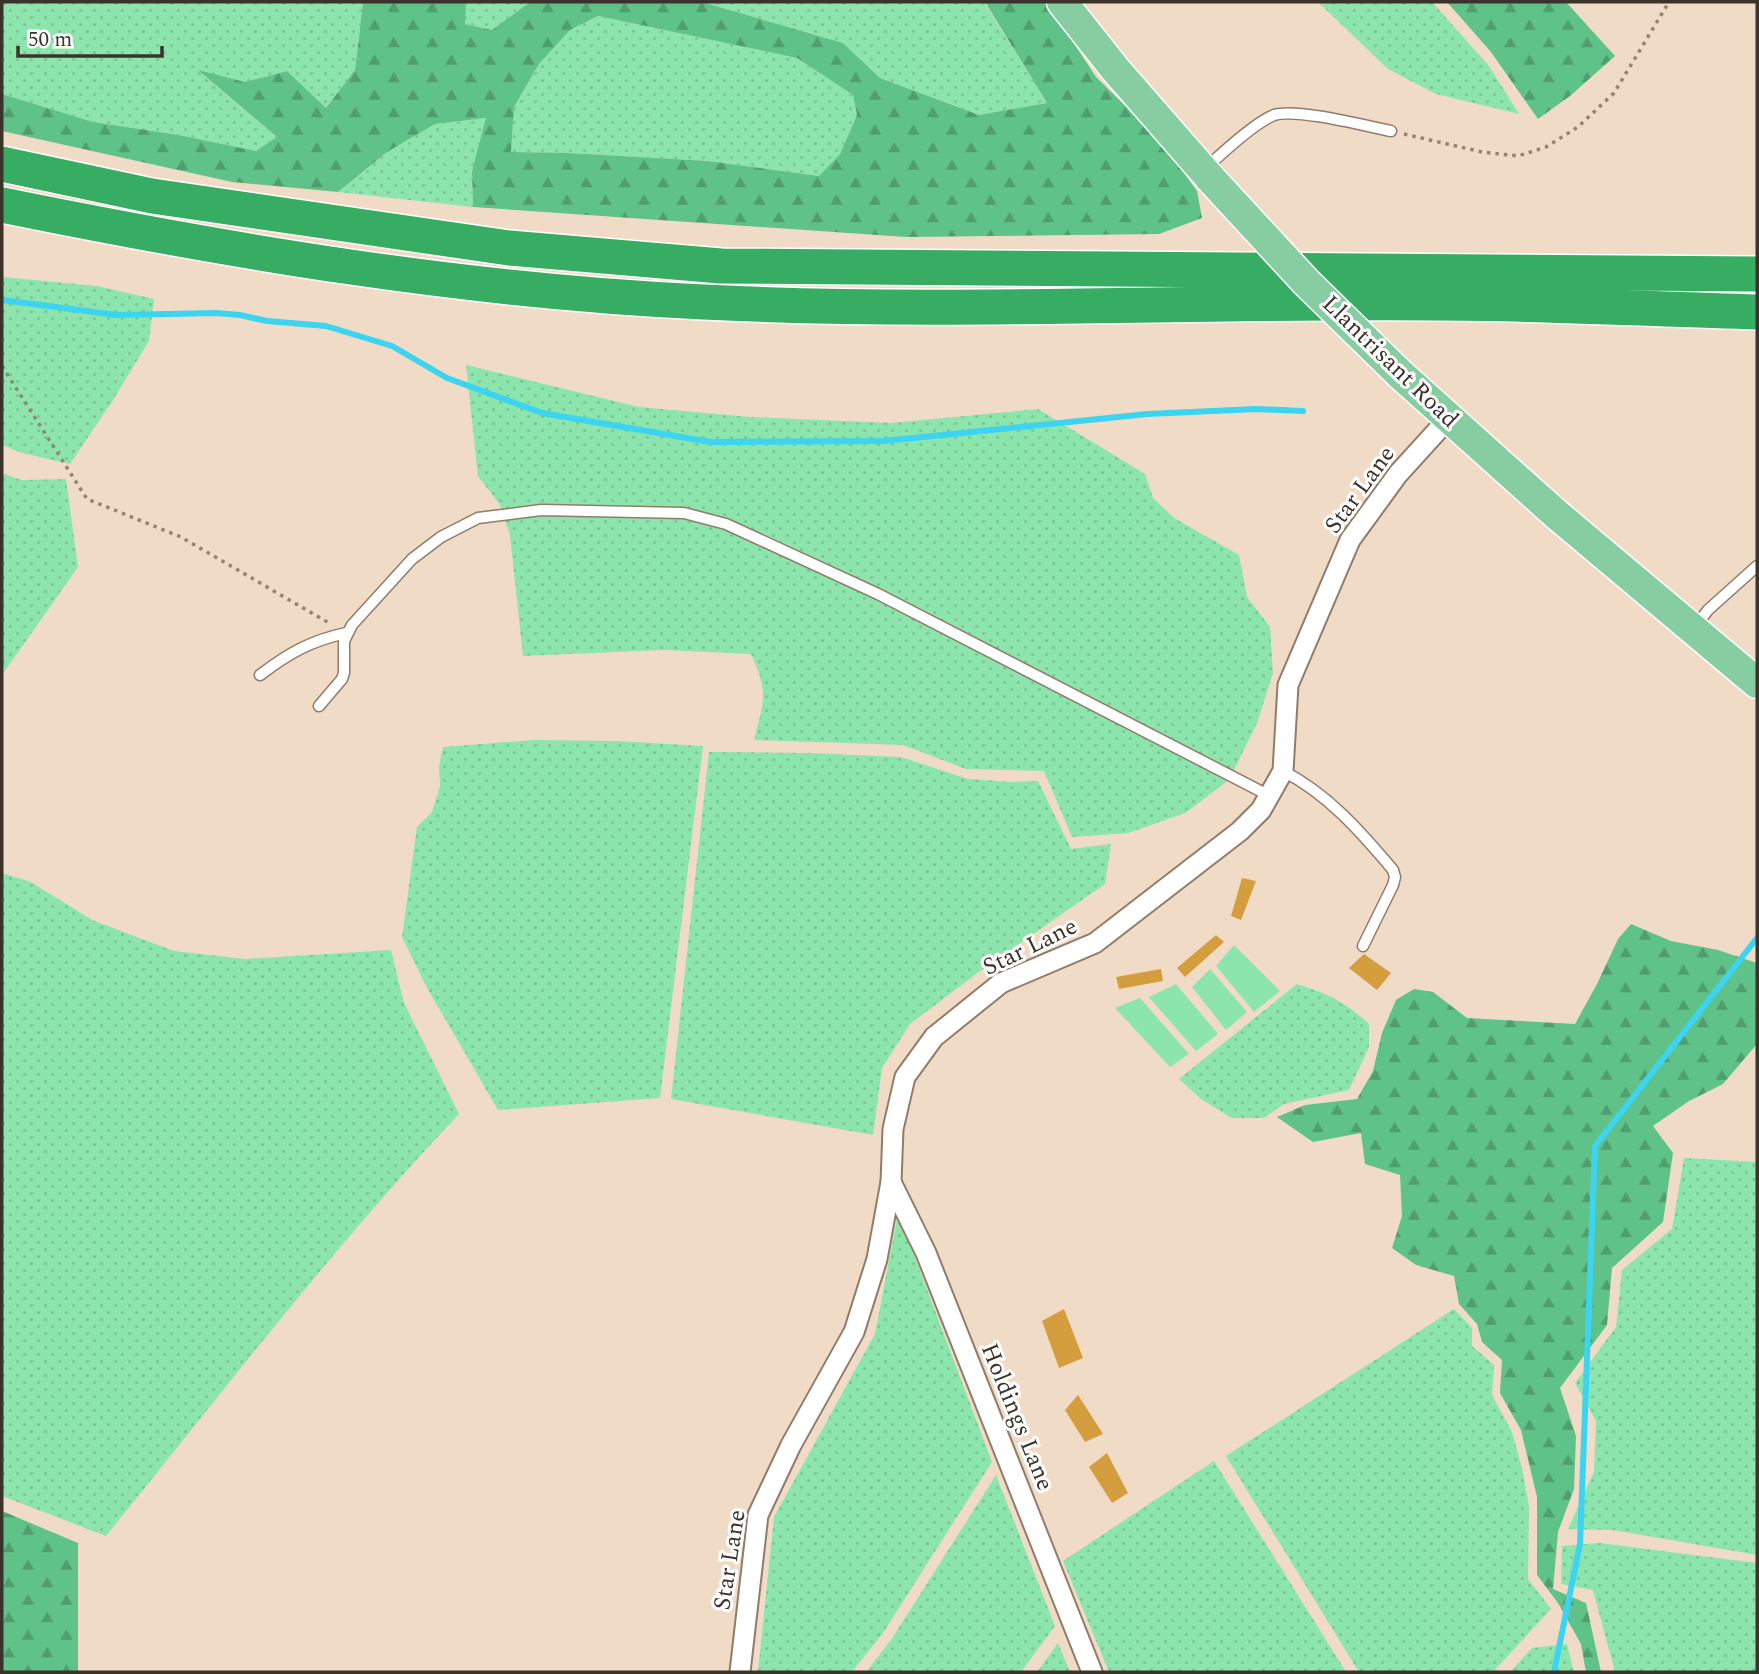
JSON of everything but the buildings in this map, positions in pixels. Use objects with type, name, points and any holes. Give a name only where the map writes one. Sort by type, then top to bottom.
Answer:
[{"type":"highway","points":[[2,164],[152,196],[509,248],[722,266],[1757,274]]},
{"type":"highway","points":[[2,205],[273,256],[511,287],[703,302],[968,309],[1431,303],[1757,312]]},
{"type":"main road","name":"Llantrisant Road","points":[[1062,2],[1115,69],[1207,175],[1306,282],[1448,419],[1757,683]]},
{"type":"street","name":"Star Lane","points":[[740,1672],[758,1516],[792,1445],[854,1332],[877,1259],[891,1182],[893,1129],[905,1077],[934,1037],[1001,983],[1094,943],[1240,831],[1261,810],[1283,771],[1288,685],[1350,540],[1398,474],[1448,419]]},
{"type":"street","name":"Holdings Lane","points":[[891,1182],[926,1253],[1093,1672]]},
{"type":"lane","points":[[1207,175],[1241,137],[1275,115],[1313,115],[1391,131]]},
{"type":"lane","points":[[318,706],[342,679],[346,633],[412,559],[441,537],[478,518],[541,510],[684,513],[726,524],[878,594],[1271,796]]},
{"type":"lane","points":[[1693,630],[1708,610],[1757,566]]},
{"type":"lane","points":[[261,675],[288,654],[319,639],[346,633]]},
{"type":"lane","points":[[1283,771],[1302,781],[1340,812],[1392,870],[1395,877],[1393,885],[1363,946]]},
{"type":"path","points":[[1391,131],[1482,152],[1518,156],[1546,147],[1578,127],[1614,93],[1669,2]]},
{"type":"path","points":[[2,366],[87,499],[181,537],[346,633]]},
{"type":"green space","points":[[2,2],[363,2],[355,70],[326,108],[287,71],[246,82],[200,72],[278,138],[256,151],[179,135],[93,122],[2,94]]},
{"type":"green space","points":[[363,2],[466,2],[465,24],[492,30],[530,2],[702,2],[843,43],[880,78],[979,115],[1047,103],[985,2],[1047,2],[1096,77],[1160,140],[1197,191],[1202,218],[1159,234],[906,237],[473,207],[472,171],[486,118],[435,124],[387,152],[338,192],[232,182],[2,131],[2,94],[93,122],[179,135],[256,151],[277,137],[198,70],[245,82],[287,71],[326,108],[355,70]],"holes":[[[598,16],[797,58],[853,95],[857,115],[840,154],[819,176],[708,161],[511,152],[514,107],[539,64],[570,30]]]},
{"type":"green space","points":[[466,2],[530,2],[493,30],[464,24]]},
{"type":"green space","points":[[702,2],[984,2],[1047,103],[979,115],[880,78],[843,43]]},
{"type":"green space","points":[[1318,2],[1432,2],[1489,66],[1519,114],[1436,94],[1388,69]]},
{"type":"green space","points":[[1447,2],[1566,2],[1615,56],[1570,96],[1538,119],[1491,52]]},
{"type":"green space","points":[[598,16],[797,58],[853,95],[857,115],[840,154],[819,176],[708,161],[510,152],[514,107],[539,64],[570,30]]},
{"type":"green space","points":[[487,118],[472,171],[473,207],[338,192],[387,152],[435,124]]},
{"type":"green space","points":[[2,277],[97,286],[154,299],[149,341],[70,464],[22,453],[2,445]]},
{"type":"green space","points":[[466,365],[639,407],[750,417],[891,423],[1038,409],[1145,474],[1153,498],[1174,518],[1239,555],[1247,597],[1270,627],[1273,673],[1257,723],[1229,780],[1185,813],[1128,833],[1072,837],[1044,771],[966,769],[903,745],[754,740],[763,697],[757,667],[751,654],[663,650],[523,656],[510,535],[500,505],[478,476]]},
{"type":"green space","points":[[2,473],[21,480],[66,479],[78,567],[2,675]]},
{"type":"green space","points":[[534,740],[703,746],[660,1098],[498,1110],[426,986],[402,937],[417,827],[432,812],[440,786],[439,766],[443,747]]},
{"type":"green space","points":[[709,752],[901,757],[968,779],[1038,781],[1071,849],[1111,844],[1105,884],[976,974],[910,1024],[882,1068],[873,1135],[671,1099]]},
{"type":"green space","points":[[2,873],[31,882],[92,920],[174,951],[245,959],[391,950],[404,1003],[459,1114],[412,1164],[322,1269],[106,1536],[2,1496]]},
{"type":"green space","points":[[1631,924],[1671,941],[1718,950],[1757,963],[1757,1044],[1723,1084],[1689,1101],[1653,1126],[1673,1153],[1663,1222],[1612,1268],[1607,1325],[1560,1388],[1576,1436],[1574,1489],[1558,1532],[1553,1589],[1586,1603],[1601,1672],[1586,1672],[1581,1644],[1558,1603],[1537,1575],[1537,1497],[1521,1430],[1500,1393],[1502,1360],[1482,1342],[1477,1324],[1459,1304],[1454,1276],[1416,1265],[1392,1248],[1402,1216],[1400,1175],[1365,1164],[1361,1133],[1313,1142],[1277,1117],[1305,1105],[1357,1099],[1373,1071],[1382,1033],[1396,1000],[1414,989],[1433,992],[1467,1018],[1575,1024],[1618,939]]},
{"type":"green space","points":[[1234,945],[1280,991],[1254,1012],[1216,966]]},
{"type":"green space","points":[[1210,969],[1247,1012],[1226,1030],[1192,987]]},
{"type":"green space","points":[[1176,984],[1218,1034],[1196,1051],[1149,997]]},
{"type":"green space","points":[[1297,984],[1336,1000],[1369,1024],[1369,1047],[1349,1090],[1284,1104],[1264,1118],[1232,1118],[1201,1099],[1179,1079]]},
{"type":"green space","points":[[1140,998],[1189,1054],[1170,1067],[1115,1008]]},
{"type":"green space","points":[[1684,1158],[1757,1162],[1757,1555],[1613,1530],[1568,1529],[1594,1472],[1596,1421],[1575,1383],[1616,1327],[1622,1270],[1672,1229]]},
{"type":"green space","points":[[897,1219],[914,1255],[992,1462],[883,1633],[852,1672],[758,1672],[774,1517],[875,1334]]},
{"type":"green space","points":[[1454,1309],[1472,1328],[1472,1346],[1494,1365],[1492,1395],[1512,1432],[1529,1507],[1528,1579],[1551,1609],[1493,1672],[1359,1672],[1226,1456]]},
{"type":"green space","points":[[1214,1461],[1346,1672],[1109,1672],[1063,1561]]},
{"type":"green space","points":[[996,1475],[1055,1626],[1021,1672],[866,1672],[891,1640]]},
{"type":"green space","points":[[2,1511],[78,1543],[78,1672],[2,1672]]},
{"type":"green space","points":[[1599,1543],[1757,1563],[1757,1672],[1615,1672],[1593,1590],[1561,1584],[1562,1546]]},
{"type":"green space","points":[[1058,1643],[1070,1672],[1037,1672]]},
{"type":"green space","points":[[1567,1644],[1574,1672],[1510,1672],[1532,1648]]},
{"type":"waterway","points":[[2,300],[117,315],[216,313],[326,326],[392,346],[447,378],[542,413],[710,442],[884,441],[1147,414],[1256,409],[1303,411]]},
{"type":"waterway","points":[[1554,1672],[1580,1544],[1595,1146],[1757,938]]}]
